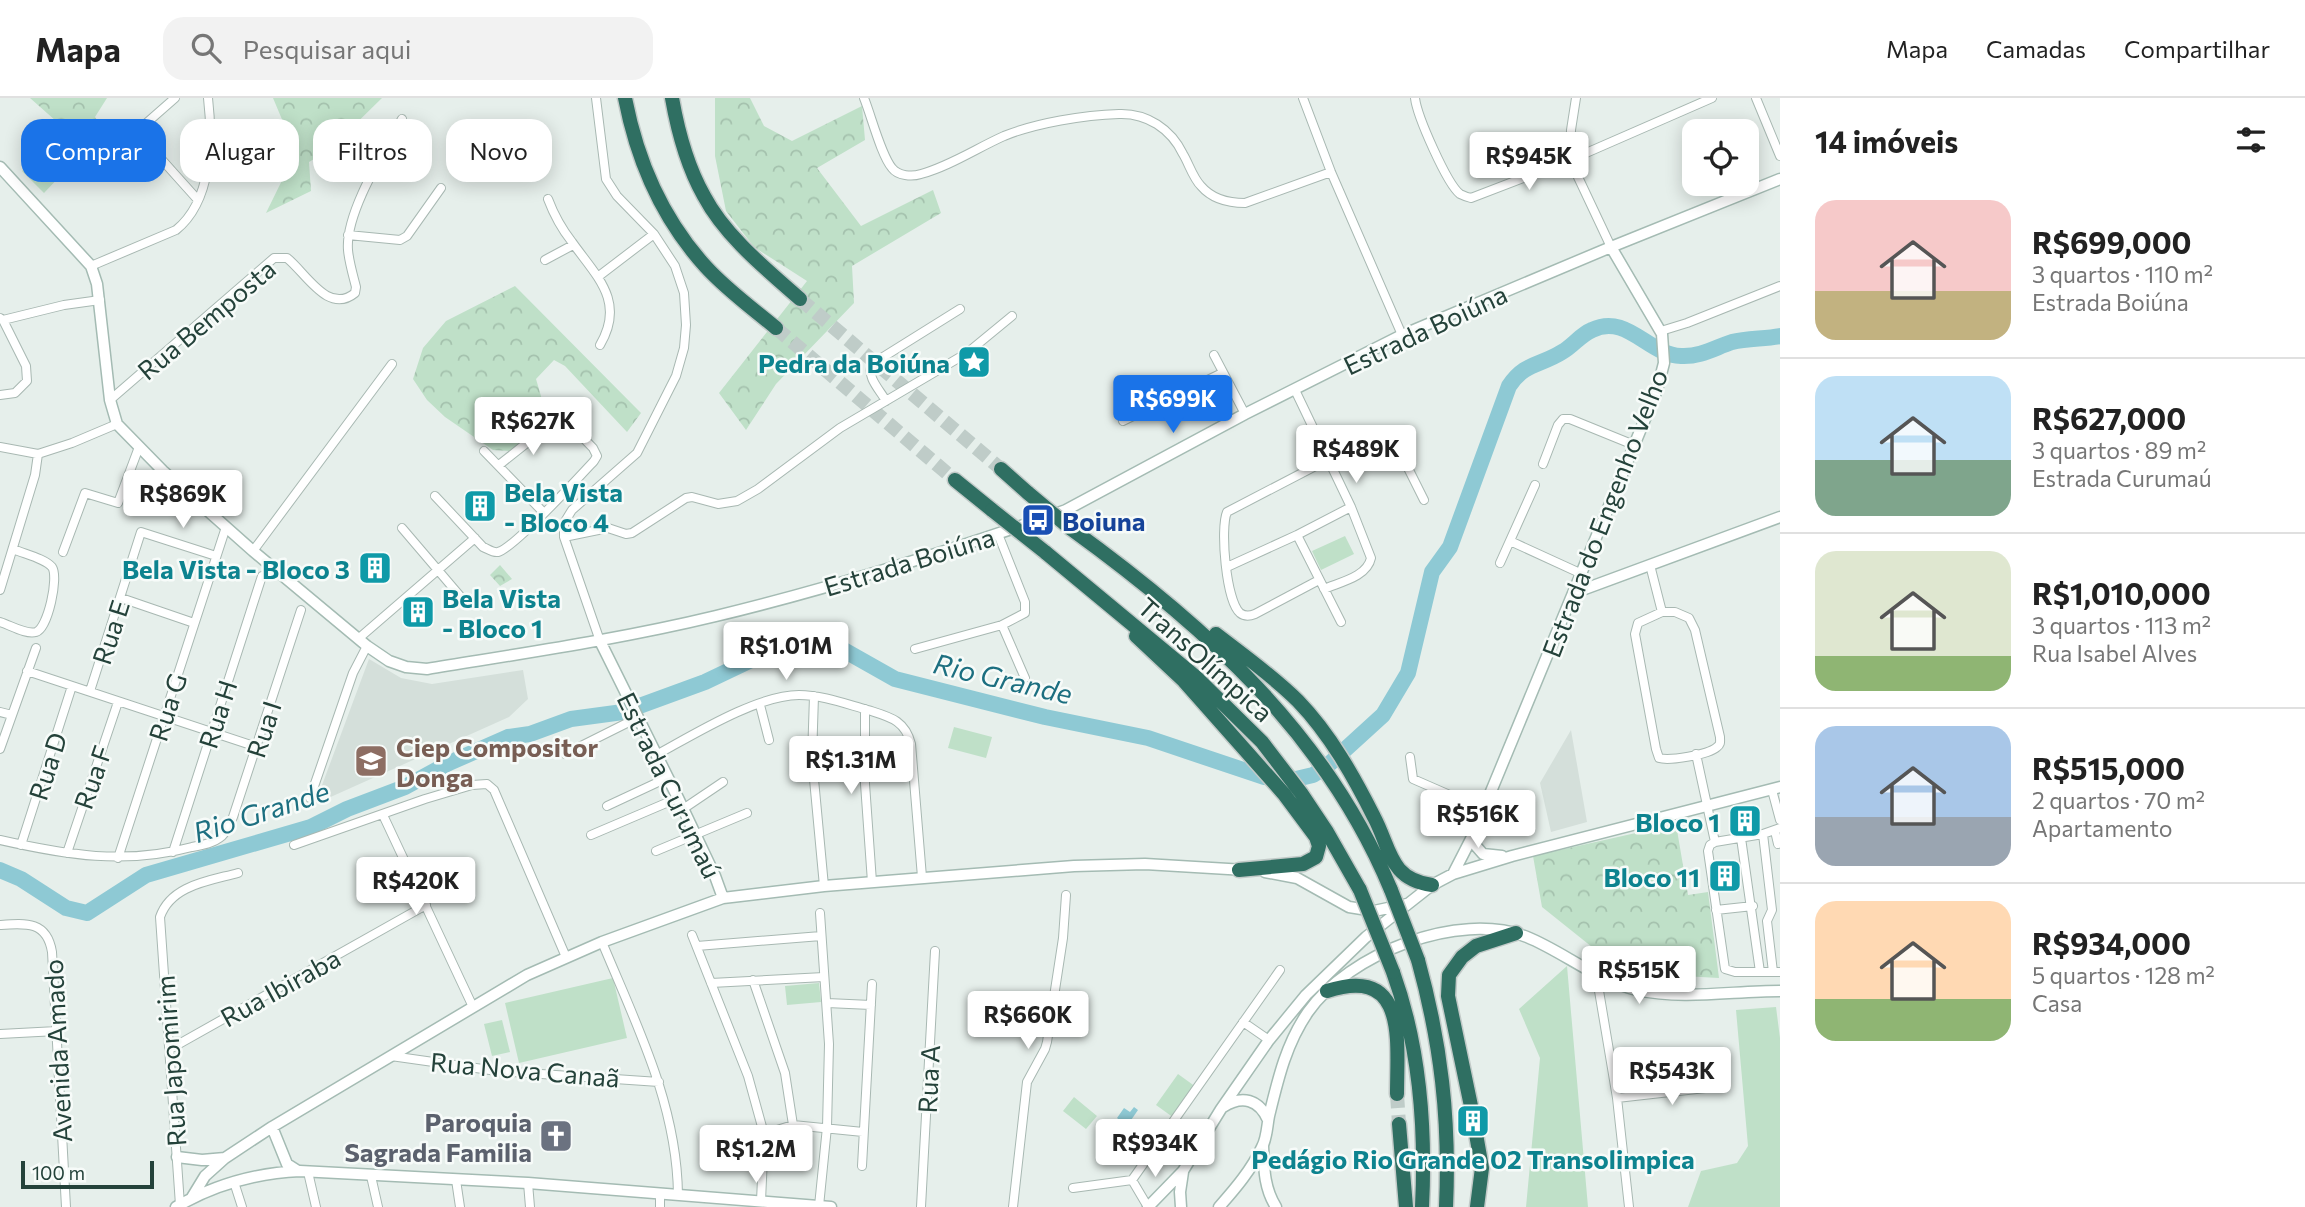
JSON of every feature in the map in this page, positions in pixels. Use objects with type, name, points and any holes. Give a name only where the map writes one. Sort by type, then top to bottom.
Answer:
[{"type":"highway","points":[[625,98],[640,159],[675,225],[705,266],[776,328]]},
{"type":"highway","points":[[672,98],[687,160],[704,198],[746,249],[800,299]]},
{"type":"highway","name":"TransOlímpica","points":[[1001,469],[1070,528],[1182,614],[1231,659],[1280,711],[1314,754],[1361,826],[1391,890],[1418,960],[1441,1057],[1448,1173],[1446,1207]]},
{"type":"highway","name":"TransOlímpica","points":[[955,480],[1169,653],[1233,711],[1282,767],[1327,832],[1360,890],[1393,972],[1403,1005],[1416,1067],[1422,1119],[1422,1207]]},
{"type":"highway","points":[[1101,550],[1123,561],[1281,685],[1300,704],[1357,785],[1382,832],[1396,868],[1410,879],[1432,885]]},
{"type":"highway","points":[[1129,622],[1143,644],[1184,681],[1284,794],[1316,837],[1319,846],[1316,857],[1303,864],[1239,870]]},
{"type":"highway","points":[[1471,1106],[1448,996],[1449,975],[1462,957],[1476,946],[1516,933]]},
{"type":"highway","points":[[1327,991],[1346,985],[1362,986],[1372,989],[1387,1000],[1396,1021],[1397,1094]]},
{"type":"highway","points":[[1399,1124],[1406,1207]]},
{"type":"highway","points":[[1476,1134],[1482,1168],[1478,1207]]},
{"type":"street","points":[[152,119],[175,98]]},
{"type":"street","points":[[91,266],[176,230],[188,220],[198,200],[209,155],[208,98]]},
{"type":"street","points":[[596,98],[603,168],[607,179],[617,196],[654,234],[675,266],[684,293],[686,325],[679,367],[637,453],[572,510],[564,523],[564,537],[608,528],[626,534],[632,533],[686,498],[718,504],[737,501],[758,489],[840,428],[956,360],[1012,316]]},
{"type":"street","points":[[864,98],[892,169],[901,174],[922,174],[1007,135],[1051,123],[1111,114],[1133,114],[1161,127],[1181,149],[1201,186],[1230,203],[1245,203],[1331,172]]},
{"type":"street","points":[[1303,98],[1331,172],[1402,335]]},
{"type":"street","points":[[1415,98],[1424,132],[1458,193],[1471,198],[1570,160],[1712,98]]},
{"type":"street","points":[[1576,98],[1570,160],[1611,247],[1780,179]]},
{"type":"street","points":[[1756,98],[1780,156]]},
{"type":"street","points":[[166,164],[198,200]]},
{"type":"street","name":"Estrada Boiúna","points":[[1,170],[91,266],[100,300],[110,400],[117,424],[226,527],[362,642],[389,662],[427,670],[600,641],[743,609],[998,534],[1066,510],[1245,414],[1402,335],[1611,247]]},
{"type":"street","name":"Rua Bemposta","points":[[110,400],[274,258],[287,258],[331,299],[340,301],[355,293],[348,235],[369,182]]},
{"type":"street","points":[[348,235],[400,240],[407,236],[441,188]]},
{"type":"street","points":[[548,199],[558,223],[599,276],[611,317],[609,330],[600,345]]},
{"type":"street","points":[[599,276],[654,234]]},
{"type":"street","points":[[545,260],[573,245]]},
{"type":"street","name":"Estrada do Engenho Velho","points":[[1453,874],[1484,810],[1663,372],[1662,332],[1611,247]]},
{"type":"street","points":[[1662,332],[1780,286]]},
{"type":"street","points":[[0,395],[15,393],[27,381],[26,366],[1,319],[100,300]]},
{"type":"street","points":[[886,401],[870,376],[872,364],[960,309]]},
{"type":"street","points":[[1214,355],[1245,414]]},
{"type":"street","points":[[253,551],[392,365]]},
{"type":"street","points":[[1123,421],[1222,373]]},
{"type":"street","points":[[1295,390],[1351,507],[1371,558],[1368,568],[1361,573],[1324,589]]},
{"type":"street","points":[[435,496],[475,538],[491,551],[502,551],[544,513],[597,456],[593,448],[554,408]]},
{"type":"street","points":[[1543,464],[1558,425],[1563,419],[1570,419],[1634,445]]},
{"type":"street","points":[[0,447],[38,454],[117,424]]},
{"type":"street","points":[[499,466],[548,426]]},
{"type":"street","points":[[1319,580],[1250,616],[1238,612],[1230,592],[1227,567],[1223,529],[1227,512],[1327,460],[1374,438],[1388,436],[1401,450],[1424,500]]},
{"type":"street","points":[[62,552],[85,493],[118,503],[139,447]]},
{"type":"street","points":[[484,451],[544,513]]},
{"type":"street","points":[[0,590],[35,475],[38,454]]},
{"type":"street","points":[[1500,563],[1535,485]]},
{"type":"street","points":[[1227,567],[1351,507]]},
{"type":"street","points":[[1574,593],[1780,517]]},
{"type":"street","name":"Rua G","points":[[118,858],[226,527]]},
{"type":"street","points":[[402,528],[466,603]]},
{"type":"street","name":"Rua E","points":[[90,691],[141,532],[216,556]]},
{"type":"street","points":[[915,649],[1002,625],[1023,616],[1027,609],[998,534]]},
{"type":"street","points":[[1297,535],[1341,622]]},
{"type":"street","name":"Estrada Curumaú","points":[[564,537],[600,641],[681,803],[723,898],[922,877],[1101,865],[1177,865],[1297,878],[1332,899],[1360,909],[1374,911],[1407,904]]},
{"type":"street","points":[[310,798],[362,642],[475,538]]},
{"type":"street","points":[[1510,541],[1604,582]]},
{"type":"street","points":[[0,622],[27,632],[35,633],[40,630],[46,621],[55,579],[54,570],[48,563],[13,549]]},
{"type":"street","points":[[1650,565],[1662,612]]},
{"type":"street","name":"Rua H","points":[[173,852],[262,576]]},
{"type":"street","points":[[121,598],[194,623]]},
{"type":"street","name":"Rua I","points":[[173,852],[214,842],[224,834],[233,817],[301,610]]},
{"type":"street","points":[[1662,612],[1675,612],[1689,618],[1698,644],[1720,737],[1718,747],[1667,760],[1659,758],[1656,750],[1634,634],[1638,623],[1662,612]]},
{"type":"street","points":[[1002,625],[1025,678]]},
{"type":"street","points":[[0,749],[36,648]]},
{"type":"street","points":[[27,671],[257,747]]},
{"type":"street","name":"Rua D","points":[[21,845],[72,686]]},
{"type":"street","points":[[814,696],[811,758],[824,886]]},
{"type":"street","points":[[656,755],[740,712],[783,697],[814,696],[866,709],[899,722],[909,734],[922,877]]},
{"type":"street","name":"Rua F","points":[[67,853],[118,702]]},
{"type":"street","points":[[760,705],[769,740]]},
{"type":"street","points":[[866,709],[865,784],[872,882]]},
{"type":"street","points":[[0,712],[12,715]]},
{"type":"street","points":[[565,754],[636,716]]},
{"type":"street","points":[[1696,754],[1716,842]]},
{"type":"street","points":[[1410,757],[1413,779],[1484,810]]},
{"type":"street","points":[[607,806],[667,778]]},
{"type":"street","points":[[592,835],[681,803],[723,782]]},
{"type":"street","points":[[294,845],[472,785],[487,784],[494,790],[566,957]]},
{"type":"street","points":[[1132,1180],[1148,1207],[1184,1171],[1221,1109],[1269,1040],[1306,995],[1325,975],[1432,885],[1453,874],[1512,856],[1778,790],[1780,820]]},
{"type":"street","points":[[656,851],[747,813]]},
{"type":"street","points":[[383,815],[473,1007]]},
{"type":"street","points":[[1763,834],[1776,909],[1768,921],[1776,972],[1726,970],[1708,851],[1710,845],[1778,829],[1778,844]]},
{"type":"street","points":[[1473,835],[1476,846],[1483,854],[1512,856]]},
{"type":"street","points":[[1741,838],[1753,906],[1760,972]]},
{"type":"street","points":[[0,840],[88,857],[118,858],[173,852]]},
{"type":"street","name":"Rua Japomirim","points":[[178,1206],[160,917],[164,905],[184,890],[238,873]]},
{"type":"street","points":[[1013,1207],[1027,1082],[1047,1042],[1063,938],[1066,895]]},
{"type":"street","points":[[191,1199],[205,1176],[225,1158],[390,1055],[527,975],[603,942],[723,898]]},
{"type":"street","name":"Rua Ibiraba","points":[[170,1049],[426,905]]},
{"type":"street","points":[[1716,910],[1753,906]]},
{"type":"street","points":[[819,1206],[827,1127],[829,1044],[820,913]]},
{"type":"street","name":"Avenida Amado","points":[[0,925],[33,925],[49,937],[66,1207]]},
{"type":"street","points":[[1276,1207],[1266,1183],[1264,1145],[1268,1120],[1289,1046],[1310,1010],[1327,991],[1362,963],[1434,934],[1470,930],[1516,933],[1558,951],[1596,973],[1603,982],[1629,1207]]},
{"type":"street","points":[[692,935],[748,1076],[764,1134],[761,1201]]},
{"type":"street","points":[[697,946],[821,936]]},
{"type":"street","points":[[603,942],[659,1082],[675,1146],[678,1195]]},
{"type":"street","name":"Rua A","points":[[920,1207],[935,951]]},
{"type":"street","points":[[1073,1188],[1132,1180],[1280,970]]},
{"type":"street","points":[[711,984],[824,977]]},
{"type":"street","points":[[753,980],[785,1073],[793,1125]]},
{"type":"street","points":[[1603,982],[1679,995],[1780,991]]},
{"type":"street","points":[[862,1166],[872,984]]},
{"type":"street","points":[[827,1003],[871,1006]]},
{"type":"street","points":[[1243,1023],[1269,1040]]},
{"type":"street","points":[[0,1034],[57,1031]]},
{"type":"street","name":"Rua Nova Canaã","points":[[390,1055],[497,1071],[659,1082]]},
{"type":"street","points":[[1617,1098],[1723,1086]]},
{"type":"street","points":[[1221,1109],[1236,1100],[1248,1100],[1259,1105],[1268,1120]]},
{"type":"street","points":[[764,1134],[793,1125],[863,1132]]},
{"type":"street","points":[[272,1127],[285,1168]]},
{"type":"street","points":[[1219,1207],[1239,1184],[1264,1145]]},
{"type":"street","points":[[177,1157],[202,1160],[225,1158]]},
{"type":"street","points":[[178,1206],[234,1182],[285,1168],[304,1172],[528,1183],[660,1193],[736,1203],[761,1201],[831,1207]]},
{"type":"street","points":[[1182,1206],[1180,1192],[1184,1171]]},
{"type":"street","points":[[304,1172],[316,1207]]},
{"type":"street","points":[[371,1176],[379,1207]]},
{"type":"street","points":[[456,1180],[460,1207]]},
{"type":"street","points":[[234,1182],[242,1207]]},
{"type":"street","points":[[528,1183],[530,1207]]},
{"type":"street","points":[[660,1193],[660,1207]]},
{"type":"shaded area","name":"Ciep Compositor Donga","points":[[369,659],[401,678],[432,684],[523,670],[528,699],[509,717],[315,804]]},
{"type":"shaded area","points":[[1571,730],[1587,822],[1551,832],[1540,783]]},
{"type":"green space","points":[[30,98],[107,98],[96,119],[54,119]]},
{"type":"green space","points":[[273,98],[382,98],[361,119],[313,119],[313,160],[309,162],[311,191],[266,213],[281,182],[299,182],[299,119],[282,119]]},
{"type":"green space","points":[[715,98],[750,98],[764,126],[792,141],[862,106],[865,140],[817,168],[861,226],[933,190],[941,213],[852,266],[854,303],[776,384],[746,430],[719,393],[807,281],[754,247],[726,211],[715,156]]},
{"type":"green space","points":[[33,182],[54,182],[44,193]]},
{"type":"green space","points":[[515,286],[641,413],[627,432],[565,366],[554,360],[536,379],[543,403],[538,421],[512,451],[493,450],[445,417],[427,400],[413,379],[423,348],[446,321]]},
{"type":"green space","points":[[1345,536],[1354,554],[1321,570],[1312,551]]},
{"type":"green space","points":[[500,565],[512,579],[500,586],[490,575]]},
{"type":"green space","points":[[954,727],[992,737],[986,758],[948,748]]},
{"type":"green space","points":[[1676,824],[1688,895],[1708,892],[1719,978],[1645,974],[1612,963],[1542,907],[1533,856]]},
{"type":"green space","points":[[1567,966],[1588,1207],[1526,1207],[1540,1058],[1519,1009]]},
{"type":"green space","points":[[613,978],[627,1038],[519,1063],[505,1003]]},
{"type":"green space","points":[[819,983],[821,1002],[787,1005],[785,986]]},
{"type":"green space","points":[[1776,1007],[1780,1038],[1780,1207],[1688,1207],[1701,1171],[1737,1163],[1748,1146],[1736,1010]]},
{"type":"green space","points":[[502,1020],[510,1052],[492,1056],[484,1024]]},
{"type":"green space","points":[[1178,1074],[1196,1087],[1174,1118],[1156,1105]]},
{"type":"green space","points":[[1074,1097],[1097,1116],[1086,1129],[1063,1111]]},
{"type":"water","points":[[1134,1107],[1138,1110],[1127,1126],[1117,1118],[1124,1108],[1130,1112]]},
{"type":"waterway","name":"Rio Grande","points":[[0,870],[21,879],[66,908],[87,913],[146,875],[311,827],[347,809],[405,787],[449,763],[508,737],[530,734],[571,719],[623,712],[705,682],[766,653],[797,643],[816,641],[833,644],[895,679],[1045,717],[1148,738],[1264,777],[1296,779],[1313,775],[1326,767],[1383,715],[1408,673],[1432,572],[1450,547],[1509,386],[1515,378],[1533,365],[1562,352],[1588,332],[1605,326],[1627,330],[1658,349],[1681,356],[1701,354],[1732,342],[1780,336]]},
{"type":"tunnel","points":[[800,299],[1001,469]]},
{"type":"tunnel","points":[[776,328],[955,480]]},
{"type":"tunnel","points":[[1397,1094],[1399,1124]]},
{"type":"tunnel","points":[[1471,1106],[1476,1134]]},
{"type":"place","name":"Pedra da Boiúna","points":[[974,362]]},
{"type":"place","name":"Bela Vista - Bloco 4","points":[[480,506]]},
{"type":"place","name":"Boiuna","points":[[1038,520]]},
{"type":"place","name":"Bela Vista - Bloco 3","points":[[375,568]]},
{"type":"place","name":"Bela Vista - Bloco 1","points":[[418,612]]},
{"type":"place","name":"Ciep Compositor Donga","points":[[371,761]]},
{"type":"place","name":"Bloco 1","points":[[1745,821]]},
{"type":"place","name":"Bloco 11","points":[[1725,876]]},
{"type":"place","name":"Pedágio Rio Grande 02 Transolimpica","points":[[1473,1121]]},
{"type":"place","name":"Paroquia Sagrada Familia","points":[[556,1136]]}]
